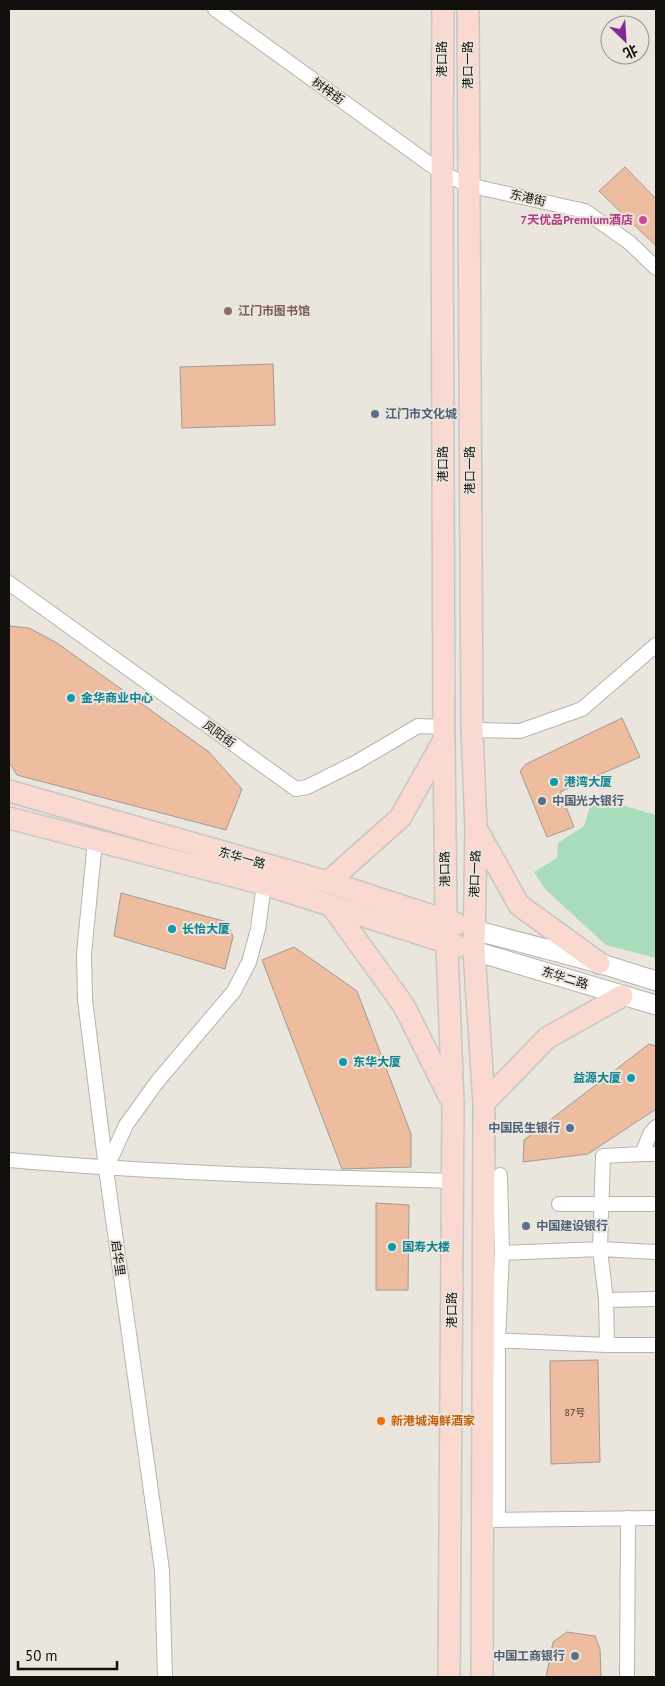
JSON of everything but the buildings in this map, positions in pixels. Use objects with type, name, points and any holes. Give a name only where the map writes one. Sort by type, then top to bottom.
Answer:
[{"type":"main road","name":"港口路","points":[[443,9],[444,734],[446,942],[453,1104],[450,1677]]},
{"type":"main road","name":"港口一路","points":[[468,9],[472,730],[476,828],[474,951]]},
{"type":"main road","points":[[444,650],[472,651]]},
{"type":"main road","points":[[328,882],[400,818],[444,734]]},
{"type":"main road","name":"东华一路","points":[[9,791],[328,882],[474,930]]},
{"type":"main road","name":"东华一路","points":[[9,818],[264,884],[474,951]]},
{"type":"main road","points":[[476,828],[519,905],[599,963]]},
{"type":"main road","points":[[331,905],[404,1006],[453,1104]]},
{"type":"main road","name":"东华二路","points":[[474,930],[599,963],[656,981]]},
{"type":"main road","points":[[474,951],[484,1103],[484,1195],[491,1340],[490,1520],[482,1677]]},
{"type":"main road","name":"东华二路","points":[[474,951],[656,1006]]},
{"type":"main road","points":[[484,1103],[547,1038],[622,996]]},
{"type":"main road","points":[[484,1146],[500,1175]]},
{"type":"main road","points":[[452,1188],[484,1195]]},
{"type":"street","name":"树梓街","points":[[215,9],[442,173]]},
{"type":"street","name":"东港街","points":[[442,173],[468,185],[585,211],[630,242],[656,268]]},
{"type":"street","name":"凤阳街","points":[[9,586],[296,789],[308,787],[357,762],[418,726],[444,734]]},
{"type":"street","points":[[472,730],[520,732],[582,709],[656,645]]},
{"type":"street","name":"启华里","points":[[96,841],[84,954],[85,1000],[106,1169],[162,1570],[165,1677]]},
{"type":"street","points":[[106,1169],[126,1125],[157,1082],[234,991],[249,962],[258,929],[264,884]]},
{"type":"street","points":[[642,1154],[650,1134],[656,1127]]},
{"type":"street","points":[[607,1345],[606,1300],[600,1249],[603,1156],[656,1154]]},
{"type":"street","points":[[9,1160],[106,1169],[290,1177],[452,1188]]},
{"type":"street","points":[[500,1175],[502,1253],[491,1340],[656,1345]]},
{"type":"street","points":[[559,1204],[656,1204]]},
{"type":"street","points":[[502,1253],[600,1249],[656,1252]]},
{"type":"street","points":[[606,1300],[656,1299]]},
{"type":"street","points":[[627,1677],[628,1518]]},
{"type":"street","points":[[490,1520],[656,1518]]},
{"type":"green space","points":[[593,797],[656,815],[656,958],[606,945],[545,889],[534,872],[557,858],[558,843],[584,826]]},
{"type":"place","name":"7天优品Premium酒店","points":[[643,220]]},
{"type":"place","name":"江门市图书馆","points":[[228,311]]},
{"type":"place","name":"江门市文化城","points":[[375,414]]},
{"type":"place","name":"金华商业中心","points":[[71,698]]},
{"type":"place","name":"港湾大厦","points":[[554,782]]},
{"type":"place","name":"中国光大银行","points":[[542,801]]},
{"type":"place","name":"长怡大厦","points":[[172,929]]},
{"type":"place","name":"东华大厦","points":[[343,1062]]},
{"type":"place","name":"益源大厦","points":[[631,1078]]},
{"type":"place","name":"中国民生银行","points":[[570,1128]]},
{"type":"place","name":"中国建设银行","points":[[526,1226]]},
{"type":"place","name":"国寿大楼","points":[[392,1247]]},
{"type":"place","name":"新港城海鲜酒家","points":[[381,1421]]},
{"type":"place","name":"中国工商银行","points":[[575,1656]]}]
